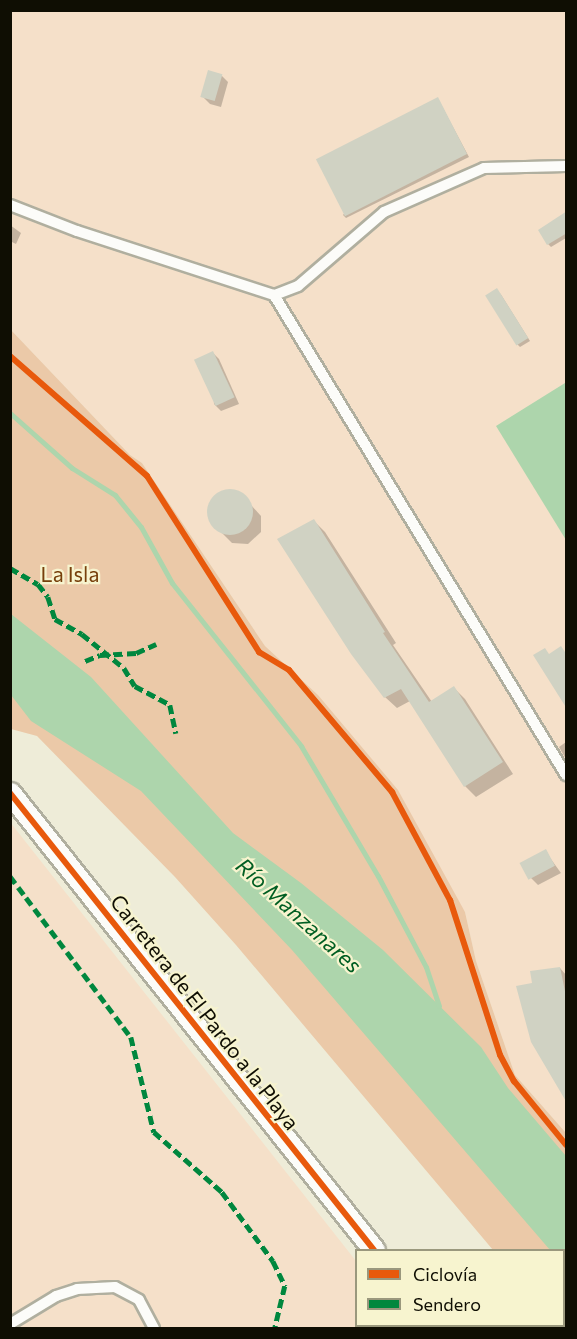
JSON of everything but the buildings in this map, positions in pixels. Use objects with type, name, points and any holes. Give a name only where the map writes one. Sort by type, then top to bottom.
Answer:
[{"type":"street","name":"Carretera de El Pardo a la Playa","points":[[10,793],[372,1249]]},
{"type":"lane","points":[[10,205],[77,231],[274,295],[298,286],[384,212],[484,168],[567,166]]},
{"type":"lane","points":[[274,295],[567,775]]},
{"type":"lane","points":[[10,1324],[56,1296],[77,1289],[115,1287],[139,1300],[154,1329]]},
{"type":"shaded area","points":[[11,11],[566,11],[566,1133],[515,1075],[476,961],[465,912],[318,695],[265,646],[142,463],[130,455],[11,330]]},
{"type":"shaded area","points":[[10,822],[355,1260],[355,1327],[410,1328],[11,1328]]},
{"type":"green space","name":"La Isla","points":[[11,330],[130,455],[142,463],[265,646],[318,695],[398,790],[465,912],[476,961],[515,1075],[566,1133],[566,1328],[558,1327],[565,1327],[565,1249],[492,1249],[236,945],[175,877],[37,736],[11,729]]},
{"type":"water","points":[[565,383],[566,385],[566,540],[496,426]]},
{"type":"water","name":"Río Manzanares","points":[[11,614],[91,677],[233,833],[301,883],[383,950],[481,1047],[508,1088],[566,1156],[566,1275],[565,1249],[549,1249],[292,950],[141,791],[31,721],[11,695]]},
{"type":"waterway","points":[[10,413],[72,468],[115,495],[141,527],[172,583],[301,746],[378,876],[426,967],[439,1006]]},
{"type":"marked path","points":[[10,568],[38,584],[48,597],[55,619],[82,634],[124,668],[135,686],[170,705],[176,733]]},
{"type":"marked path","points":[[85,661],[100,655],[136,653],[156,644]]},
{"type":"marked path","points":[[10,876],[131,1037],[154,1132],[222,1192],[273,1261],[285,1286],[275,1328]]},
{"type":"cycle path","points":[[10,356],[147,476],[259,652],[289,670],[392,792],[450,900],[500,1055],[514,1081],[566,1145]]},
{"type":"cycle path","points":[[10,793],[373,1249]]}]
